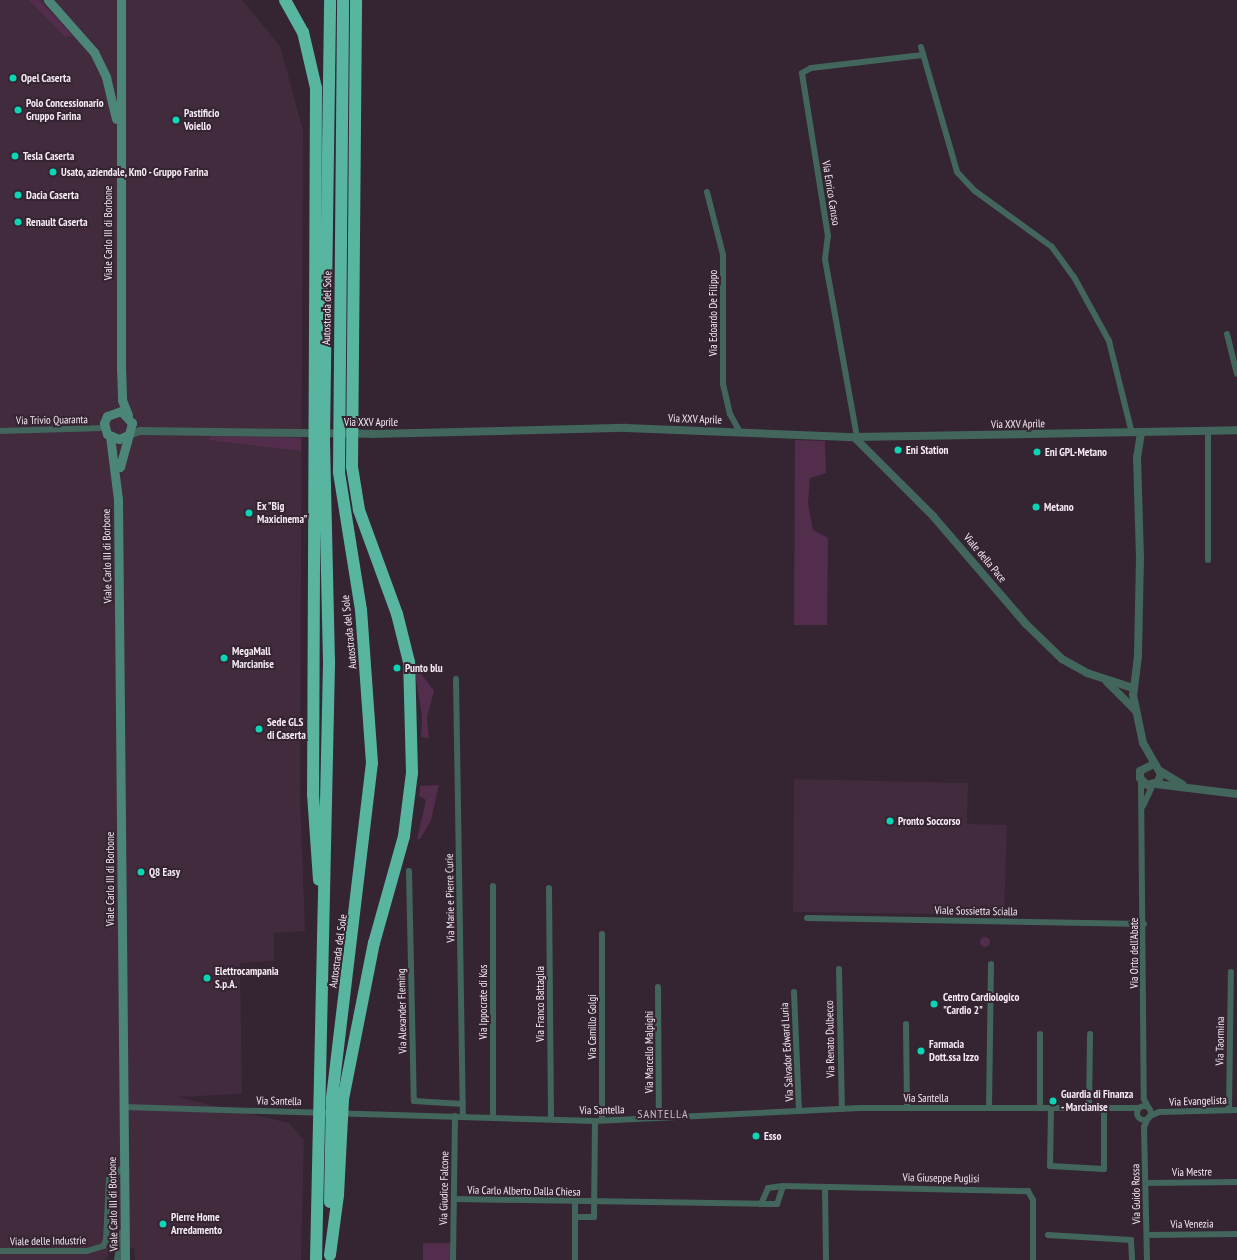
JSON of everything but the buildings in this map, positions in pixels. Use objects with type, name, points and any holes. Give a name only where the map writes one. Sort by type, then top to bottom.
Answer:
[{"type":"highway","points":[[285,0],[303,32],[316,88],[313,794],[315,848],[323,908]]},
{"type":"highway","name":"Autostrada del Sole","points":[[316,1260],[329,662],[324,439],[330,0]]},
{"type":"highway","name":"Autostrada del Sole","points":[[330,1257],[332,1098],[372,763],[360,610],[338,472],[342,0]]},
{"type":"highway","points":[[330,1257],[338,1195],[343,1099],[374,943],[404,836],[412,773],[408,655],[397,614],[364,527],[352,468],[356,0]]},
{"type":"main road","name":"Viale Carlo III di Borbone","points":[[48,0],[97,58],[112,98],[120,147]]},
{"type":"main road","name":"Viale Carlo III di Borbone","points":[[121,0],[121,367],[122,400],[130,417],[128,435],[122,454],[118,499],[125,1260]]},
{"type":"main road","name":"Viale Carlo III di Borbone","points":[[118,499],[110,436],[104,428],[116,401],[121,367]]},
{"type":"main road","points":[[110,413],[121,411],[130,417]]},
{"type":"main road","points":[[110,436],[119,439],[128,435]]},
{"type":"street","points":[[920,46],[952,162],[960,175],[975,190],[1052,247],[1085,294],[1109,341],[1132,433]]},
{"type":"street","name":"Via Enrico Caruso","points":[[856,437],[825,259],[828,236],[802,73],[812,68],[922,56]]},
{"type":"street","name":"Via Edoardo De Filippo","points":[[707,192],[723,255],[723,384],[730,414],[740,432]]},
{"type":"street","points":[[1227,334],[1237,374]]},
{"type":"street","name":"Via XXV Aprile","points":[[130,417],[138,427],[152,431]]},
{"type":"street","name":"Via Trivio Quaranta","points":[[0,431],[104,428]]},
{"type":"street","name":"Via XXV Aprile","points":[[128,435],[152,431],[372,434],[626,428],[856,437],[1141,433],[1237,430]]},
{"type":"street","points":[[1208,431],[1208,560]]},
{"type":"street","points":[[1141,433],[1137,457],[1140,558],[1138,656],[1133,688],[1143,743],[1152,765],[1185,786]]},
{"type":"street","name":"Viale della Pace","points":[[856,437],[934,516],[1044,644],[1072,667],[1106,681]]},
{"type":"street","name":"Via Marie e Pierre Curie","points":[[456,679],[463,1116]]},
{"type":"street","points":[[1106,681],[1133,688]]},
{"type":"street","points":[[1106,681],[1136,710]]},
{"type":"street","points":[[1143,743],[1142,781],[1154,785],[1185,786],[1237,794]]},
{"type":"street","points":[[1142,768],[1152,765]]},
{"type":"street","points":[[1143,807],[1160,771]]},
{"type":"street","name":"Via Orto dell'Abate","points":[[1142,781],[1144,1099],[1149,1113]]},
{"type":"street","name":"Via Alexander Fleming","points":[[409,871],[414,1101],[463,1104]]},
{"type":"street","name":"Via Ippocrate di Kos","points":[[493,886],[493,1117]]},
{"type":"street","name":"Via Franco Battaglia","points":[[549,888],[551,1119]]},
{"type":"street","name":"Viale Sossietta Scialla","points":[[807,918],[1144,924]]},
{"type":"street","name":"Via Camillo Golgi","points":[[602,934],[602,1120]]},
{"type":"street","points":[[990,1108],[991,964]]},
{"type":"street","name":"Via Renato Dulbecco","points":[[839,969],[842,1109]]},
{"type":"street","name":"Via Taormina","points":[[1229,1110],[1231,972]]},
{"type":"street","name":"Via Marcello Malpighi","points":[[658,987],[659,1118]]},
{"type":"street","name":"Via Salvador Edward Luria","points":[[794,992],[800,1111]]},
{"type":"street","points":[[906,1024],[907,1108]]},
{"type":"street","points":[[1040,1034],[1040,1108]]},
{"type":"street","points":[[1089,1110],[1090,1034]]},
{"type":"street","name":"Via Orto dell'Abate","points":[[1138,1117],[1140,1107],[1144,1099]]},
{"type":"street","name":"Via Santella","points":[[124,1107],[595,1121],[842,1109],[907,1108],[1129,1110],[1140,1107],[1149,1113]]},
{"type":"street","points":[[1051,1109],[1050,1166],[1104,1168],[1104,1110]]},
{"type":"street","points":[[1129,1110],[1138,1117],[1149,1113]]},
{"type":"street","name":"Via Evangelista","points":[[1149,1113],[1237,1110]]},
{"type":"street","name":"Via Guido Rossa","points":[[1148,1260],[1144,1127],[1149,1113]]},
{"type":"street","name":"Via Giudice Falcone","points":[[453,1260],[455,1116]]},
{"type":"street","name":"Via Guido Rossa","points":[[1138,1117],[1144,1127]]},
{"type":"street","points":[[575,1216],[594,1217],[595,1121]]},
{"type":"street","name":"Viale delle Industrie","points":[[0,1251],[87,1251],[103,1246],[106,1240],[109,1179],[124,1167]]},
{"type":"street","name":"Via Mestre","points":[[1146,1183],[1237,1182]]},
{"type":"street","points":[[594,1202],[761,1204],[777,1204],[783,1186],[768,1188],[761,1204]]},
{"type":"street","name":"Via Giuseppe Puglisi","points":[[783,1186],[1028,1191],[1033,1200],[1033,1260]]},
{"type":"street","points":[[825,1187],[826,1260]]},
{"type":"street","name":"Via Carlo Alberto Dalla Chiesa","points":[[454,1199],[594,1202]]},
{"type":"street","points":[[575,1202],[575,1260]]},
{"type":"street","points":[[118,1260],[125,1227]]},
{"type":"street","name":"Via Venezia","points":[[1147,1235],[1237,1234]]},
{"type":"street","points":[[1048,1235],[1131,1240],[1132,1260]]},
{"type":"shaded area","points":[[0,0],[242,0],[280,46],[303,130],[300,796],[305,931],[274,933],[274,961],[240,963],[242,1094],[177,1097],[289,1123],[304,1140],[301,1260],[135,1260],[134,1248],[114,1249],[104,1260],[0,1260]]},
{"type":"shaded area","points":[[29,0],[39,0],[73,36],[65,37]]},
{"type":"shaded area","points":[[211,436],[301,438],[301,451],[208,440]]},
{"type":"shaded area","points":[[795,440],[825,441],[826,473],[810,478],[808,503],[813,530],[828,538],[827,625],[794,625]]},
{"type":"shaded area","points":[[419,671],[434,691],[427,718],[429,738],[421,737],[422,716],[415,673]]},
{"type":"shaded area","points":[[794,779],[968,783],[967,824],[1007,825],[1004,915],[793,912]]},
{"type":"shaded area","points":[[439,785],[431,820],[420,839],[417,839],[426,800],[419,796],[420,786]]},
{"type":"shaded area","points":[[983,937],[987,937],[989,938],[989,946],[983,947],[980,944],[980,940]]},
{"type":"shaded area","points":[[423,1243],[451,1243],[451,1260],[423,1260]]},
{"type":"place","name":"Opel Caserta","points":[[13,78]]},
{"type":"place","name":"Polo Concessionario Gruppo Farina","points":[[18,110]]},
{"type":"place","name":"Pastificio Voiello","points":[[176,120]]},
{"type":"place","name":"Tesla Caserta","points":[[15,156]]},
{"type":"place","name":"Usato, aziendale, Km0 - Gruppo Farina","points":[[53,172]]},
{"type":"place","name":"Dacia Caserta","points":[[18,195]]},
{"type":"place","name":"Renault Caserta","points":[[18,222]]},
{"type":"place","name":"Eni Station","points":[[898,450]]},
{"type":"place","name":"Eni GPL-Metano","points":[[1037,452]]},
{"type":"place","name":"Metano","points":[[1036,507]]},
{"type":"place","name":"Ex \"Big Maxicinema\"","points":[[249,513]]},
{"type":"place","name":"MegaMall Marcianise","points":[[224,658]]},
{"type":"place","name":"Punto blu","points":[[397,668]]},
{"type":"place","name":"Sede GLS di Caserta","points":[[259,729]]},
{"type":"place","name":"Pronto Soccorso","points":[[890,821]]},
{"type":"place","name":"Q8 Easy","points":[[141,872]]},
{"type":"place","name":"Elettrocampania S.p.A.","points":[[207,978]]},
{"type":"place","name":"Centro Cardiologico \"Cardio 2\"","points":[[934,1004]]},
{"type":"place","name":"Farmacia Dott.ssa Izzo","points":[[921,1051]]},
{"type":"place","name":"Guardia di Finanza - Marcianise","points":[[1053,1101]]},
{"type":"place","name":"Esso","points":[[756,1136]]},
{"type":"place","name":"Pierre Home Arredamento","points":[[163,1224]]},
{"type":"district","name":"SANTELLA","points":[[663,1114]]}]
